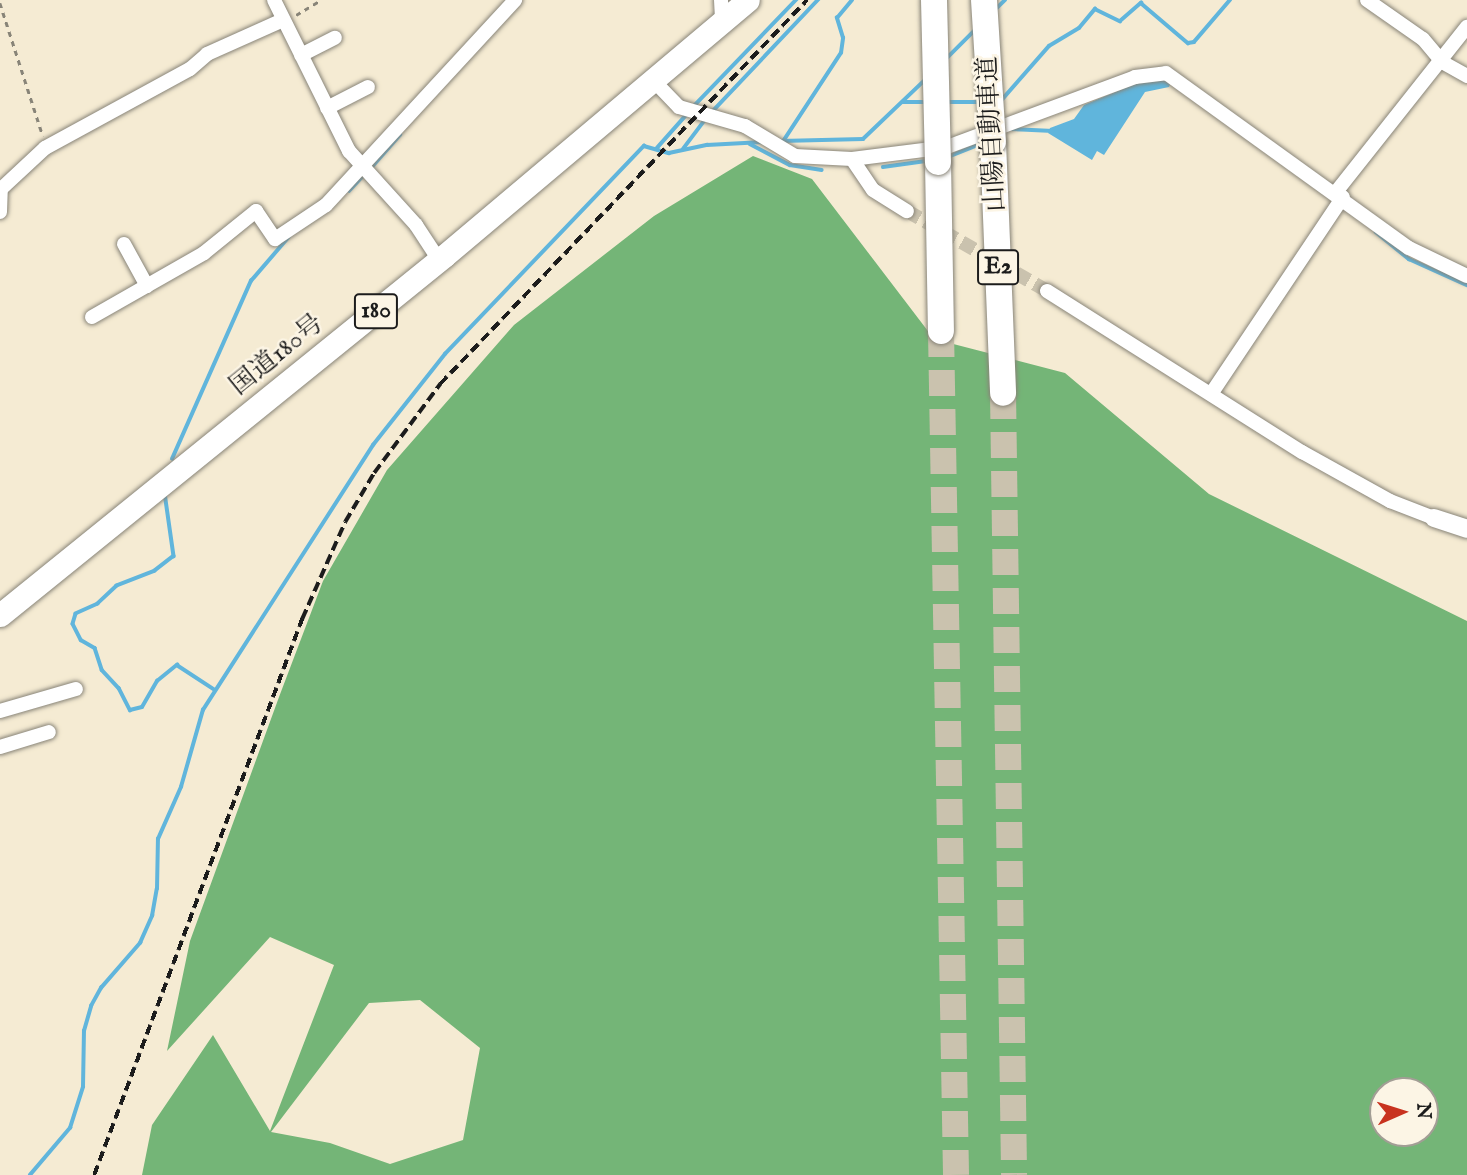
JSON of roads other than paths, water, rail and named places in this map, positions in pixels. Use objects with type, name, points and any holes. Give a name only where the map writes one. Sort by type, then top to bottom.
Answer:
[{"type":"highway","name":"国道180号","points":[[0,615],[439,260],[652,79],[721,11],[748,0]]},
{"type":"highway","name":"山陽自動車道","points":[[934,0],[941,331]]},
{"type":"highway","name":"山陽自動車道","points":[[984,0],[993,142],[1003,393]]},
{"type":"street","points":[[274,0],[327,108],[365,172],[416,225],[439,260]]},
{"type":"street","points":[[92,317],[204,253],[256,211],[275,239],[326,205],[365,172],[515,0]]},
{"type":"street","points":[[1367,0],[1423,38],[1442,62],[1467,76]]},
{"type":"street","points":[[0,212],[1,189],[45,148],[190,69],[218,48],[283,20]]},
{"type":"street","points":[[1211,394],[1338,200],[1467,27]]},
{"type":"street","points":[[301,55],[335,38]]},
{"type":"street","points":[[652,79],[679,107],[767,138],[786,151],[806,159],[852,159],[947,147],[997,125],[1157,72],[1176,78],[1338,200],[1409,248],[1467,276]]},
{"type":"street","points":[[327,108],[368,87]]},
{"type":"street","points":[[852,159],[873,190],[907,211]]},
{"type":"street","points":[[124,244],[147,286]]},
{"type":"street","points":[[1047,291],[1347,477],[1434,518],[1467,529]]},
{"type":"street","points":[[0,711],[76,689]]},
{"type":"street","points":[[0,747],[49,732]]},
{"type":"water","points":[[1161,78],[1171,82],[1169,87],[1145,92],[1104,155],[1097,151],[1092,160],[1048,133],[1050,128],[1074,119],[1084,105],[1137,83]]},
{"type":"waterway","points":[[693,107],[796,0]]},
{"type":"waterway","points":[[711,113],[818,0]]},
{"type":"waterway","points":[[784,140],[841,53],[843,38],[837,18],[852,0]]},
{"type":"waterway","points":[[997,8],[1005,0]]},
{"type":"waterway","points":[[1000,102],[1049,46],[1079,28],[1095,9],[1120,21],[1141,3],[1188,43],[1194,42],[1230,0]]},
{"type":"waterway","points":[[947,58],[976,29]]},
{"type":"waterway","points":[[781,141],[863,139],[924,81]]},
{"type":"waterway","points":[[903,102],[926,102]]},
{"type":"waterway","points":[[947,102],[982,102]]},
{"type":"waterway","points":[[657,148],[688,113]]},
{"type":"waterway","points":[[683,149],[706,119]]},
{"type":"waterway","points":[[1011,129],[1053,131]]},
{"type":"waterway","points":[[371,168],[400,135]]},
{"type":"waterway","points":[[30,1175],[70,1128],[83,1087],[84,1031],[91,1006],[101,988],[140,943],[152,916],[157,889],[158,839],[181,787],[203,710],[373,445],[445,354],[644,146],[669,153],[707,145],[763,142]]},
{"type":"waterway","points":[[948,157],[983,143]]},
{"type":"waterway","points":[[750,144],[790,165],[822,170]]},
{"type":"waterway","points":[[883,167],[926,161]]},
{"type":"waterway","points":[[349,191],[365,174]]},
{"type":"waterway","points":[[1376,232],[1409,259],[1467,285]]},
{"type":"waterway","points":[[172,459],[251,281],[288,238]]},
{"type":"waterway","points":[[165,493],[174,556],[155,571],[117,586],[98,604],[76,614],[73,624],[81,640],[95,648],[102,670],[119,688],[130,710],[142,707],[157,681],[177,665],[215,690]]},
{"type":"tunnel","points":[[907,211],[1047,291]]},
{"type":"tunnel","points":[[941,331],[956,1175]]},
{"type":"tunnel","points":[[1003,393],[1014,1175]]},
{"type":"railway","points":[[94,1175],[302,619],[345,522],[374,473],[440,384],[807,0]]}]
